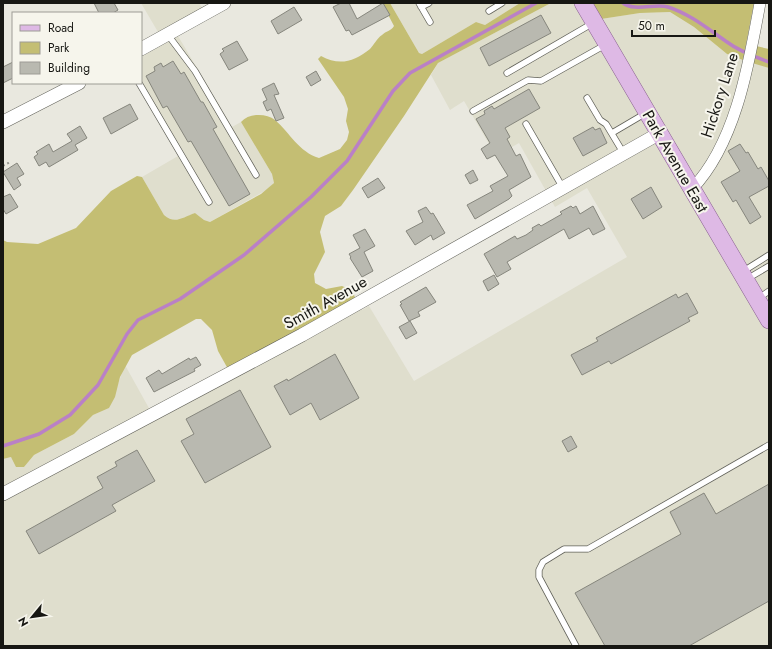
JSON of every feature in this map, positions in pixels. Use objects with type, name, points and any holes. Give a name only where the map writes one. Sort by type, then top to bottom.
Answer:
[{"type":"main road","name":"Park Avenue East","points":[[583,3],[743,276],[764,298],[769,320]]},
{"type":"street","points":[[142,48],[224,3]]},
{"type":"street","name":"Hickory Lane","points":[[692,189],[703,178],[723,140],[736,105],[752,44],[760,3]]},
{"type":"street","points":[[3,122],[77,84]]},
{"type":"street","name":"Smith Avenue","points":[[3,494],[302,335],[660,133]]},
{"type":"lane","points":[[428,3],[420,5],[430,22]]},
{"type":"lane","points":[[489,11],[502,3]]},
{"type":"lane","points":[[507,73],[594,22]]},
{"type":"lane","points":[[167,34],[195,71],[256,175]]},
{"type":"lane","points":[[473,112],[528,80],[541,81],[607,44]]},
{"type":"lane","points":[[140,84],[209,202]]},
{"type":"lane","points":[[587,98],[600,120],[606,124],[612,133],[624,154]]},
{"type":"lane","points":[[612,133],[648,112]]},
{"type":"lane","points":[[526,124],[563,188]]},
{"type":"lane","points":[[743,276],[769,255]]},
{"type":"lane","points":[[743,276],[769,266]]},
{"type":"lane","points":[[576,646],[539,577],[539,570],[543,562],[564,549],[588,549],[769,445]]},
{"type":"path","points":[[3,166],[8,163],[9,165]]},
{"type":"shaded area","points":[[141,3],[199,3],[202,8],[158,32]]},
{"type":"shaded area","points":[[390,3],[520,3],[485,25],[476,22],[422,54],[419,53]]},
{"type":"shaded area","points":[[551,3],[592,3],[601,19],[640,13],[670,12],[694,27],[727,54],[769,68],[769,646],[3,646],[3,459],[11,457],[24,467],[34,455],[74,434],[93,415],[109,408],[125,365],[150,410],[228,369],[355,298],[362,310],[369,306],[414,381],[627,257],[587,188],[555,207],[519,143],[496,156],[464,101],[450,110],[431,75],[438,63]]},
{"type":"shaded area","points":[[178,36],[232,127],[241,122],[272,174],[274,183],[268,189],[210,222],[204,220],[195,213],[180,220],[169,220],[164,215],[142,177],[178,156],[137,84],[142,84],[142,56]]},
{"type":"green space","points":[[382,3],[390,3],[419,53],[422,54],[476,22],[485,25],[520,3],[551,3],[438,63],[404,116],[353,190],[341,206],[325,216],[320,232],[325,252],[314,274],[315,283],[326,289],[342,286],[353,291],[355,298],[228,369],[218,351],[212,330],[201,319],[196,319],[132,355],[120,377],[115,397],[109,408],[93,415],[74,434],[34,455],[24,467],[16,467],[11,457],[3,459],[3,240],[7,242],[38,244],[76,228],[111,191],[137,176],[142,177],[164,215],[168,218],[175,220],[195,213],[204,220],[210,222],[261,194],[274,183],[272,174],[241,122],[248,117],[262,115],[275,120],[300,147],[319,158],[340,149],[347,140],[349,132],[346,121],[348,109],[344,97],[318,59],[321,56],[340,62],[352,60],[370,49],[380,36],[394,26]]},
{"type":"green space","points":[[592,3],[754,3],[743,60],[727,54],[694,27],[670,12],[640,13],[601,19]]},
{"type":"green space","points":[[756,46],[769,49],[769,68],[752,63]]},
{"type":"building","points":[[94,3],[114,3],[118,10],[115,12],[98,12]]},
{"type":"building","points":[[341,3],[349,3],[357,19],[383,3],[390,15],[352,35],[349,30],[346,31],[333,7]]},
{"type":"building","points":[[294,7],[302,20],[278,34],[271,21]]},
{"type":"building","points":[[541,15],[551,33],[489,66],[480,48]]},
{"type":"building","points":[[237,41],[248,60],[229,70],[220,54],[224,51],[222,49]]},
{"type":"building","points":[[173,61],[181,74],[184,72],[201,102],[203,102],[217,127],[213,129],[250,194],[229,206],[191,141],[188,142],[167,106],[163,108],[146,76],[155,71],[154,67],[161,63],[163,67]]},
{"type":"building","points":[[12,62],[12,78],[3,83],[3,67]]},
{"type":"building","points":[[316,71],[321,80],[311,86],[306,77]]},
{"type":"building","points":[[274,83],[279,94],[274,95],[284,118],[276,121],[271,109],[267,111],[263,102],[267,100],[262,89]]},
{"type":"building","points":[[529,89],[540,108],[505,128],[510,137],[507,139],[516,156],[520,154],[531,177],[509,190],[512,196],[509,199],[475,219],[467,205],[493,191],[490,186],[508,176],[495,155],[487,159],[481,149],[490,143],[476,119],[485,114],[484,111],[492,106],[494,109]]},
{"type":"building","points":[[130,104],[138,119],[111,134],[103,118]]},
{"type":"building","points":[[80,126],[87,138],[75,145],[78,150],[49,167],[46,162],[39,166],[34,157],[38,154],[36,152],[49,144],[53,152],[72,141],[67,134]]},
{"type":"building","points":[[593,127],[595,130],[600,128],[607,143],[583,156],[573,138]]},
{"type":"building","points":[[740,144],[746,153],[748,152],[758,169],[761,167],[769,181],[769,186],[749,197],[761,217],[750,224],[736,200],[733,202],[721,182],[740,171],[728,151]]},
{"type":"building","points":[[17,163],[24,174],[17,178],[21,185],[14,190],[3,172]]},
{"type":"building","points":[[473,170],[478,180],[470,184],[465,175]]},
{"type":"building","points":[[378,178],[385,188],[368,198],[362,188]]},
{"type":"building","points":[[651,187],[662,207],[643,219],[631,199]]},
{"type":"building","points":[[10,194],[18,207],[6,214],[3,209],[3,197]]},
{"type":"building","points":[[571,206],[573,208],[576,206],[580,214],[593,206],[605,229],[593,235],[589,228],[569,239],[564,229],[507,262],[511,269],[497,277],[484,254],[515,236],[517,239],[526,235],[533,230],[532,228],[539,224],[541,226],[562,214],[560,212]]},
{"type":"building","points":[[426,207],[431,214],[433,213],[445,233],[433,240],[431,235],[415,245],[406,231],[423,222],[418,211]]},
{"type":"building","points":[[365,229],[375,246],[364,252],[373,271],[362,277],[349,254],[360,248],[353,235]]},
{"type":"building","points":[[494,275],[499,284],[488,291],[483,281]]},
{"type":"building","points":[[426,287],[436,302],[418,312],[420,316],[409,321],[400,305],[402,304],[400,302]]},
{"type":"building","points":[[687,293],[698,313],[688,318],[690,321],[611,364],[609,361],[582,375],[571,355],[598,341],[596,338],[676,294],[678,298]]},
{"type":"building","points":[[410,321],[417,333],[406,339],[399,327]]},
{"type":"building","points":[[335,354],[359,398],[320,420],[311,403],[290,415],[274,386],[287,379],[288,381]]},
{"type":"building","points":[[196,357],[201,365],[194,369],[195,371],[154,392],[146,378],[159,370],[162,374],[189,358],[190,360]]},
{"type":"building","points":[[240,390],[271,447],[205,483],[181,441],[194,434],[186,419]]},
{"type":"building","points":[[571,436],[577,447],[568,452],[562,441]]},
{"type":"building","points":[[137,450],[155,481],[112,505],[116,511],[39,554],[26,531],[103,488],[97,477],[117,466],[115,462]]},
{"type":"building","points":[[769,484],[769,601],[689,646],[605,646],[575,593],[681,534],[670,512],[704,493],[716,514]]},
{"type":"waterway","points":[[3,446],[39,434],[70,415],[98,385],[127,334],[138,320],[180,299],[244,255],[311,197],[347,161],[393,91],[410,73],[536,3]]},
{"type":"waterway","points":[[623,3],[633,7],[663,6],[676,10],[699,22],[737,48],[769,62]]}]
